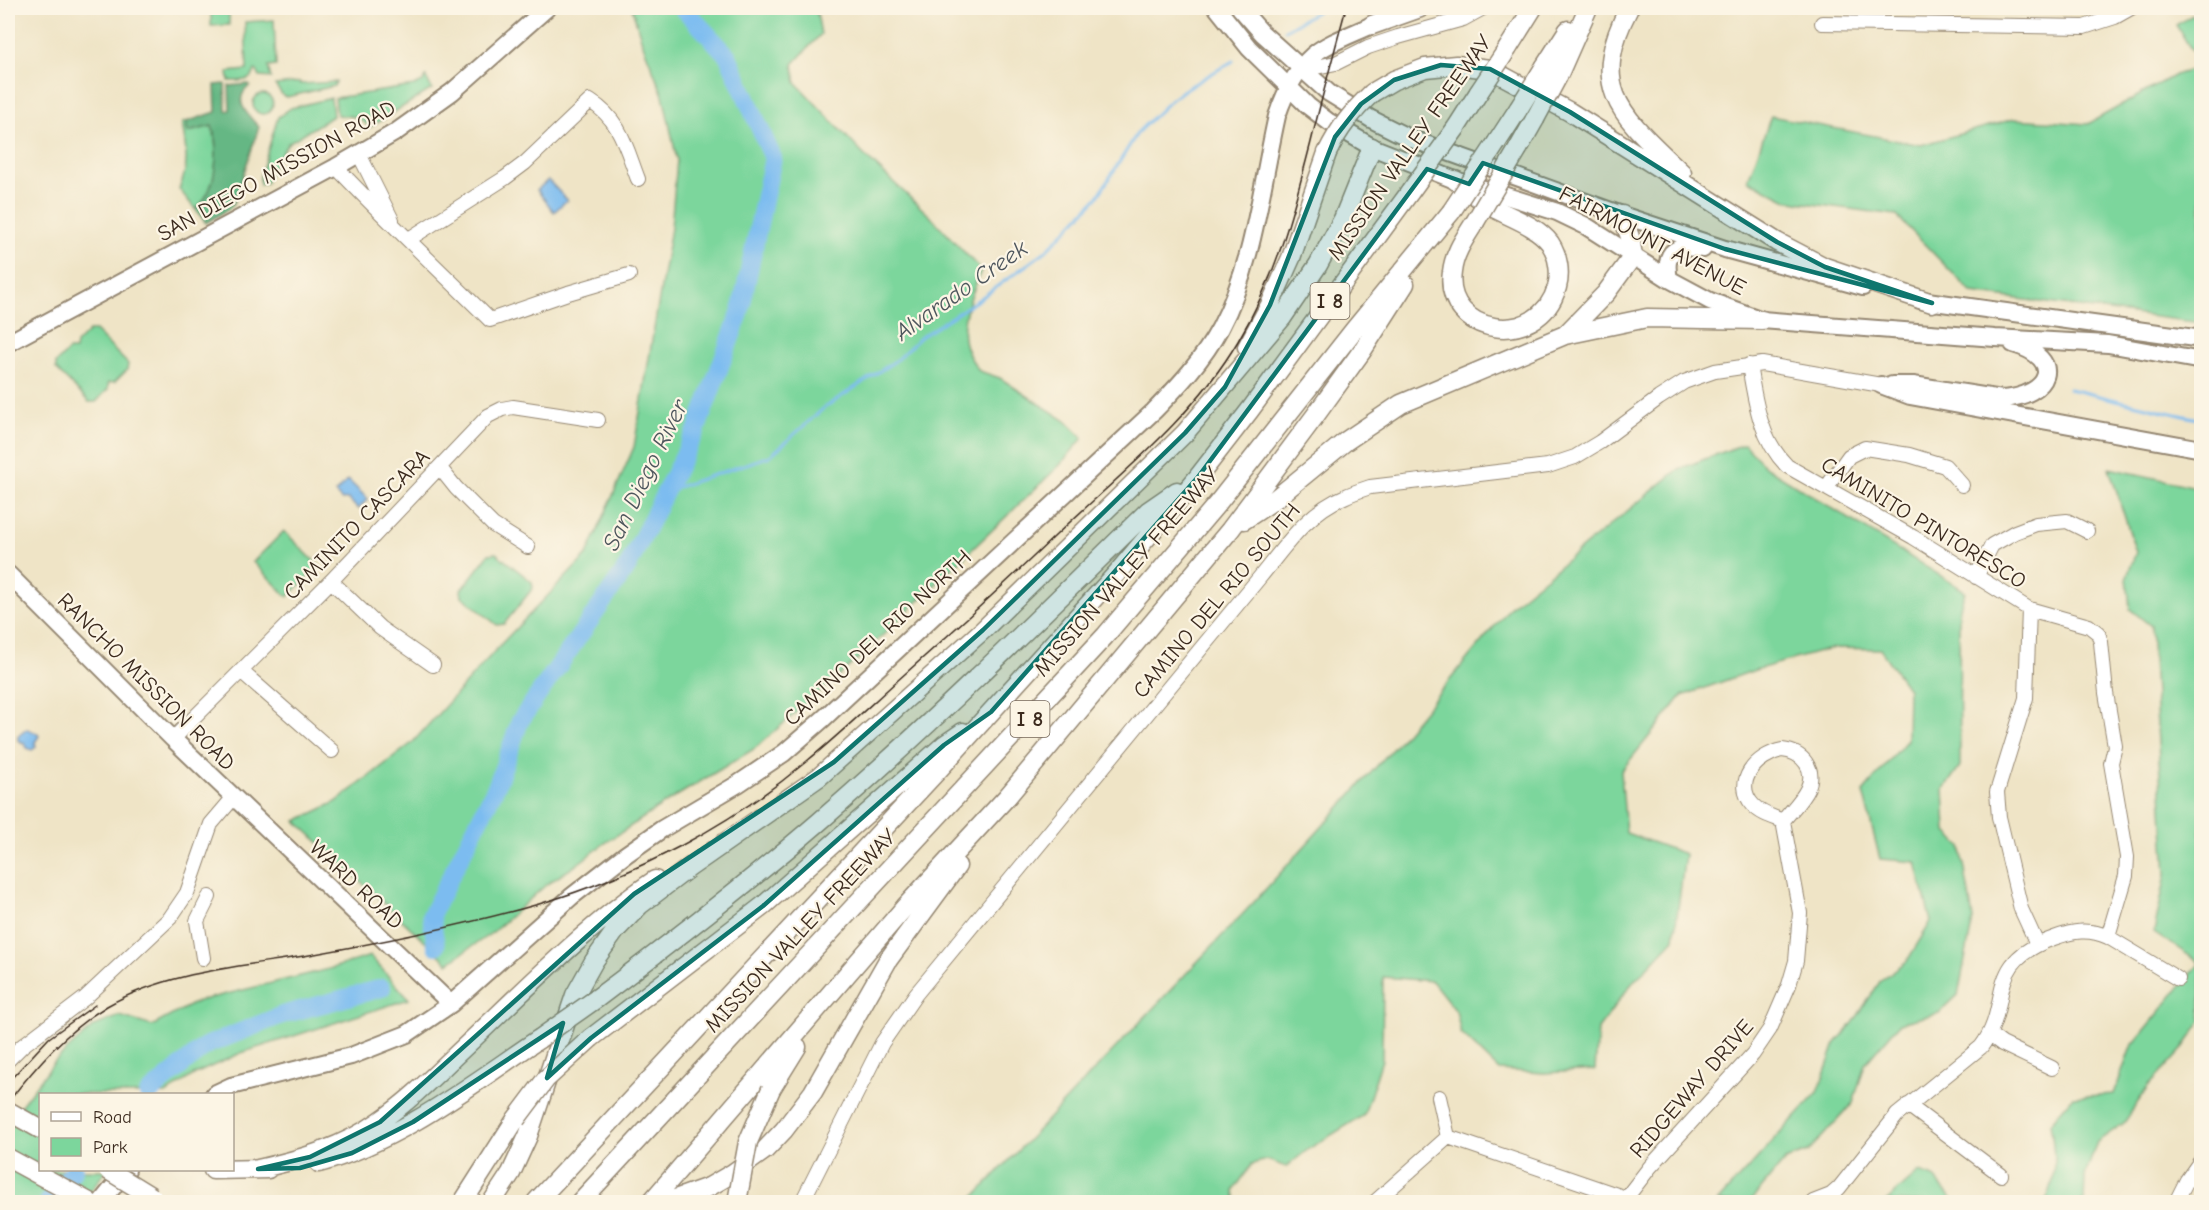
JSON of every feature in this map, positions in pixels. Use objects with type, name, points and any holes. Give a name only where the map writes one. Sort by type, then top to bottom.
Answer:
[{"type":"highway","points":[[1372,25],[1420,8]]},
{"type":"highway","name":"MISSION VALLEY FREEWAY","points":[[536,1203],[991,712],[1117,573],[1198,477],[1250,410],[1456,128],[1533,8]]},
{"type":"highway","name":"MISSION VALLEY FREEWAY","points":[[580,1203],[1054,693],[1217,504],[1354,330],[1451,212],[1519,108],[1552,71],[1582,8]]},
{"type":"highway","points":[[1455,180],[1492,207],[1535,230],[1550,244],[1559,267],[1558,282],[1547,310],[1536,319],[1517,327],[1499,328],[1477,321],[1460,306],[1452,285],[1452,273],[1455,256],[1475,222],[1518,149],[1535,119],[1552,71],[1588,8]]},
{"type":"highway","points":[[1629,8],[1614,40],[1611,55],[1610,77],[1618,105],[1635,128],[1712,201]]},
{"type":"highway","points":[[1225,387],[1270,305],[1291,258],[1328,153],[1350,114],[1372,93],[1394,80],[1425,68],[1456,64],[1490,69],[1570,112],[1777,242],[1825,267],[1932,303]]},
{"type":"highway","points":[[492,1203],[528,1136],[575,995],[594,961],[616,930],[640,905],[819,777],[992,622],[1178,441],[1282,318],[1318,265],[1343,219],[1372,147]]},
{"type":"highway","points":[[651,1203],[763,1084],[837,988],[905,907],[1007,797],[1230,530],[1362,351],[1451,212]]},
{"type":"highway","points":[[1565,334],[1606,293],[1633,256],[1630,237],[1622,215]]},
{"type":"highway","points":[[1230,530],[1274,500],[1347,441],[1401,404],[1565,334],[1647,318],[1762,320]]},
{"type":"highway","points":[[234,1170],[300,1168],[352,1153],[413,1122],[596,999],[714,910],[819,822],[983,673],[1148,511],[1198,477]]},
{"type":"highway","points":[[463,1203],[516,1119],[546,1079],[591,1038],[763,906],[944,745],[991,712]]},
{"type":"highway","points":[[258,1169],[310,1157],[380,1122],[430,1079],[574,945],[634,894],[820,768],[834,762]]},
{"type":"highway","points":[[667,1203],[709,1186],[744,1166],[765,1150],[793,1120],[813,1092],[888,960],[1007,797]]},
{"type":"highway","points":[[737,1203],[748,1142],[763,1084]]},
{"type":"highway","points":[[8,1111],[39,1127]]},
{"type":"highway","points":[[8,1161],[37,1174],[89,1203]]},
{"type":"highway","points":[[110,1171],[159,1200]]},
{"type":"main road","name":"SAN DIEGO MISSION ROAD","points":[[8,344],[336,167],[396,132],[452,92],[547,8]]},
{"type":"main road","name":"FAIRMOUNT AVENUE","points":[[1217,8],[1249,48],[1289,88],[1329,122],[1372,147],[1455,180],[1557,212],[1586,226],[1669,279],[1710,301],[1762,320],[1995,338],[2108,344],[2202,361]]},
{"type":"main road","name":"FAIRMOUNT AVENUE","points":[[1240,8],[1262,33],[1301,70],[1334,97],[1371,119],[1409,138],[1622,215],[1725,249],[1834,280],[1932,303],[2202,339]]},
{"type":"main road","name":"CAMINO DEL RIO NORTH","points":[[218,1093],[231,1086],[292,1069],[351,1056],[407,1034],[451,1004],[571,897],[625,855],[662,828],[738,784],[784,753],[823,719],[1177,387],[1219,331],[1236,292],[1248,254],[1277,116],[1289,88],[1311,57],[1372,25]]},
{"type":"main road","points":[[1669,279],[1667,267],[1669,257],[1676,249],[1684,246],[1714,251],[1725,249]]},
{"type":"main road","points":[[1881,385],[1913,385],[2002,399],[2017,398],[2031,393],[2042,385],[2046,375],[2045,365],[2039,357],[2020,346],[1995,338]]},
{"type":"main road","points":[[2108,344],[2202,373]]},
{"type":"main road","points":[[1881,385],[1910,396],[2202,449]]},
{"type":"main road","name":"RANCHO MISSION ROAD","points":[[8,574],[234,797]]},
{"type":"main road","name":"WARD ROAD","points":[[234,797],[451,1004]]},
{"type":"main road","points":[[100,1203],[126,1171]]},
{"type":"street","points":[[1372,25],[1402,8]]},
{"type":"street","points":[[1301,70],[1336,63],[1368,47],[1463,19],[1483,8]]},
{"type":"street","points":[[1822,23],[2084,27],[2115,17],[2131,8]]},
{"type":"street","points":[[409,239],[525,163],[590,101],[619,129],[638,179]]},
{"type":"street","points":[[359,154],[396,228]]},
{"type":"street","points":[[336,167],[379,214],[409,239],[490,320],[568,292],[629,275]]},
{"type":"street","name":"CAMINO DEL RIO SOUTH","points":[[802,1203],[882,1043],[916,994],[1294,536],[1320,511],[1342,497],[1370,487],[1548,466],[1575,457],[1600,442],[1684,382],[1715,371],[1762,364],[1881,385]]},
{"type":"street","name":"CAMINITO PINTORESCO","points":[[1749,365],[1757,412],[1776,454],[1788,466],[1913,537],[2029,609],[2026,698],[1997,792],[1999,817],[2021,909],[2037,944]]},
{"type":"street","name":"CAMINITO CASCARA","points":[[173,739],[331,581],[488,416],[513,406],[598,420]]},
{"type":"street","points":[[1827,488],[1849,456],[1865,448],[1909,455],[1944,466],[1962,485]]},
{"type":"street","points":[[440,468],[456,488],[493,525],[528,547]]},
{"type":"street","points":[[1976,577],[1992,545],[2015,532],[2036,524],[2067,521],[2087,531]]},
{"type":"street","points":[[331,581],[380,628],[433,665]]},
{"type":"street","points":[[2029,609],[2089,626],[2098,633],[2101,642],[2106,693],[2115,746],[2111,763],[2127,856],[2126,876],[2108,937]]},
{"type":"street","points":[[241,671],[332,751]]},
{"type":"street","points":[[1782,750],[1792,751],[1802,757],[1809,766],[1811,776],[1805,794],[1783,822],[1760,812],[1752,804],[1746,793],[1744,782],[1748,773],[1762,757],[1782,750]]},
{"type":"street","name":"RANCHO MISSION ROAD","points":[[8,1060],[22,1046],[85,998],[170,918],[187,893],[203,841],[211,824],[234,797]]},
{"type":"street","name":"RIDGEWAY DRIVE","points":[[1625,1200],[1650,1167],[1753,1054],[1770,1029],[1790,985],[1796,961],[1800,913],[1783,822]]},
{"type":"street","points":[[203,958],[197,921],[209,897]]},
{"type":"street","points":[[1813,1203],[1831,1195],[1839,1188],[1897,1115],[1981,1047],[1990,1035],[2004,978],[2015,961],[2037,944],[2075,930],[2100,933],[2178,979]]},
{"type":"street","points":[[1990,1035],[2002,1044],[2052,1068]]},
{"type":"street","points":[[1439,1097],[1449,1137]]},
{"type":"street","points":[[1908,1105],[2001,1175]]},
{"type":"street","points":[[1449,1137],[1625,1200]]},
{"type":"street","points":[[1375,1203],[1449,1137]]},
{"type":"street","points":[[2176,1203],[2187,1180],[2202,1159]]},
{"type":"highlighted area","points":[[1441,65],[1490,69],[1570,112],[1777,242],[1825,267],[1932,303],[1725,249],[1483,163],[1469,184],[1427,169],[1198,477],[991,712],[944,745],[763,906],[591,1038],[547,1078],[563,1023],[413,1122],[352,1153],[300,1168],[258,1169],[310,1157],[380,1122],[634,894],[834,762],[983,630],[1185,433],[1225,387],[1270,305],[1335,137],[1361,104],[1394,80]]},
{"type":"green space","points":[[211,8],[229,8],[229,25],[211,26]]},
{"type":"green space","points":[[632,8],[816,8],[821,34],[793,64],[796,83],[863,154],[931,217],[981,270],[967,309],[963,330],[968,353],[979,371],[1000,378],[1066,421],[1083,438],[1060,465],[858,659],[754,749],[605,843],[547,884],[493,932],[448,963],[296,821],[336,802],[412,743],[501,644],[587,555],[634,447],[671,228],[677,160],[663,95],[642,42]]},
{"type":"green space","points":[[2201,10],[2201,45],[2192,51],[2176,25]]},
{"type":"green space","points":[[274,20],[276,66],[268,67],[271,78],[260,77],[255,70],[249,79],[229,81],[228,72],[247,70],[245,22]]},
{"type":"green space","points":[[2201,67],[2201,323],[1972,293],[1896,215],[1789,201],[1748,180],[1771,116],[1921,145],[2014,119],[2088,124],[2175,75]]},
{"type":"green space","points":[[426,77],[432,89],[370,127],[357,117],[337,115],[335,98],[414,86],[423,82]]},
{"type":"green space","points":[[300,82],[300,84],[336,82],[334,86],[287,97],[283,96],[275,85]]},
{"type":"green space","points":[[225,84],[226,111],[230,110],[229,86],[248,84],[250,86],[244,91],[242,97],[243,107],[259,127],[234,203],[229,209],[206,223],[195,209],[201,204],[212,182],[216,163],[216,143],[212,126],[188,132],[186,122],[216,112],[215,85]]},
{"type":"green space","points":[[259,94],[267,94],[273,100],[273,108],[267,114],[259,114],[253,108],[253,100]]},
{"type":"green space","points":[[331,98],[333,116],[288,143],[273,166],[266,183],[260,185],[260,176],[278,117],[291,108]]},
{"type":"green space","points":[[186,122],[188,132],[212,126],[215,143],[216,163],[212,182],[201,204],[195,209],[179,189],[186,164],[182,123]]},
{"type":"green space","points":[[89,331],[95,331],[128,364],[127,370],[115,382],[108,383],[108,389],[96,402],[89,402],[56,369],[56,363],[69,350],[75,350],[76,344]]},
{"type":"green space","points":[[1744,444],[1766,467],[1965,591],[1959,611],[1960,766],[1944,789],[1946,831],[1961,846],[1973,919],[1958,995],[1939,1013],[1900,1023],[1865,1064],[1853,1103],[1808,1152],[1785,1160],[1750,1202],[1717,1202],[1818,1092],[1835,1044],[1853,1023],[1881,980],[1907,961],[1931,922],[1916,862],[1880,859],[1863,792],[1907,740],[1908,689],[1880,649],[1834,648],[1755,670],[1682,696],[1621,771],[1626,833],[1685,854],[1674,939],[1629,987],[1598,1029],[1595,1070],[1544,1073],[1499,1070],[1461,1033],[1456,1011],[1432,981],[1383,977],[1382,1060],[1364,1115],[1310,1148],[1286,1167],[1267,1160],[1252,1164],[1234,1190],[1236,1202],[965,1202],[976,1195],[1255,901],[1395,746],[1512,605],[1679,469]]},
{"type":"green space","points":[[2109,468],[2201,488],[2201,1022],[2181,1051],[2148,1087],[2124,1123],[2097,1142],[2085,1176],[2084,1202],[2044,1202],[2049,1194],[2054,1175],[2050,1123],[2073,1097],[2114,1094],[2131,1047],[2200,963],[2154,932],[2166,875],[2151,626],[2130,609],[2127,577],[2136,552]]},
{"type":"green space","points":[[284,531],[319,566],[288,597],[253,562]]},
{"type":"green space","points":[[496,553],[532,582],[533,588],[504,624],[497,625],[462,596],[461,590],[489,554]]},
{"type":"green space","points":[[370,956],[409,999],[241,1053],[195,1074],[167,1093],[39,1093],[39,1171],[105,1171],[83,1202],[8,1202],[8,1122],[55,1061],[94,1026],[120,1016],[152,1026],[198,1001],[329,969]]},
{"type":"green space","points":[[1919,1172],[1934,1177],[1954,1202],[1885,1202]]},
{"type":"water","points":[[548,180],[567,200],[554,212],[537,190]]},
{"type":"water","points":[[348,480],[368,499],[358,509],[348,499],[342,500],[335,493]]},
{"type":"water","points":[[27,729],[39,736],[35,742],[36,747],[32,750],[18,740],[18,736]]},
{"type":"waterway","name":"Alvarado Creek","points":[[436,946],[431,915],[497,785],[520,721],[628,566],[696,431],[740,313],[773,158],[728,56],[683,8]]},
{"type":"waterway","name":"Alvarado Creek","points":[[1285,30],[1323,8]]},
{"type":"waterway","name":"Alvarado Creek","points":[[666,491],[770,456],[824,408],[895,361],[922,336],[981,298],[1046,251],[1097,198],[1138,132],[1184,90],[1233,61]]},
{"type":"waterway","points":[[2069,389],[2202,420]]},
{"type":"waterway","name":"San Diego River","points":[[149,1093],[205,1046],[282,1015],[382,988]]},
{"type":"waterway","name":"San Diego River","points":[[48,1202],[73,1171]]},
{"type":"tram line","points":[[8,1102],[65,1037],[107,1006],[153,985],[203,972],[334,951],[452,926],[539,904],[575,892],[646,863],[714,827],[746,807],[807,761],[976,610],[1153,445],[1177,421],[1220,369],[1252,317],[1282,245],[1346,8]]},
{"type":"tram line","points":[[8,1082],[49,1038],[95,1005]]}]
